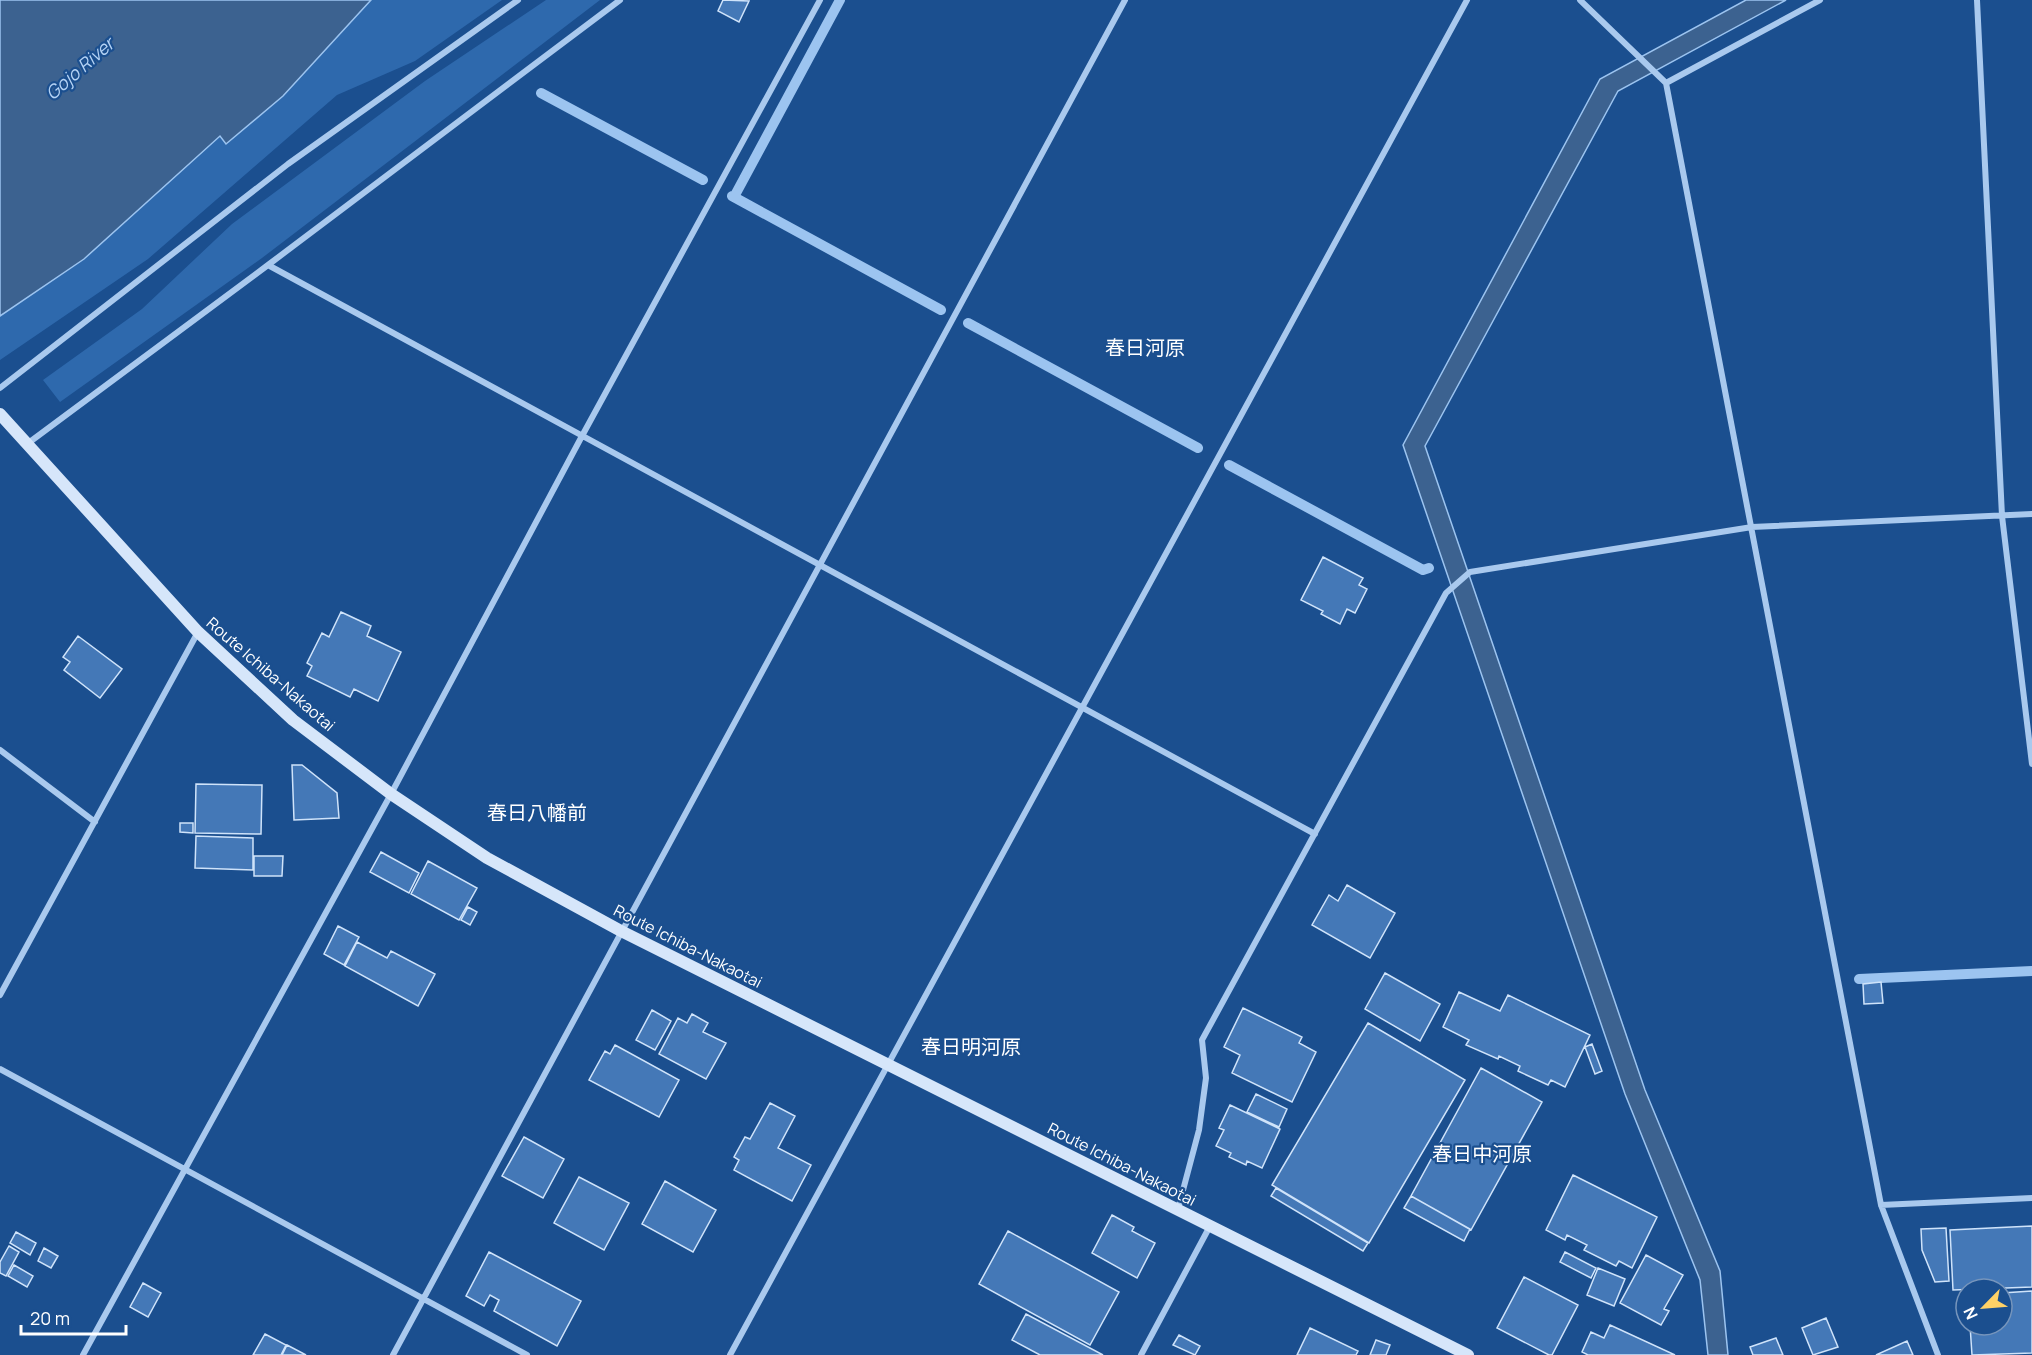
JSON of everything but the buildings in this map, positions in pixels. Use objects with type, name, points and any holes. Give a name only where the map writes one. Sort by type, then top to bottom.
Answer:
[{"type":"main road","name":"Route Ichiba-Nakaotai","points":[[0,414],[198,632],[293,720],[391,794],[486,858],[621,931],[1468,1355]]},
{"type":"street","points":[[0,387],[288,164],[518,0]]},
{"type":"street","points":[[27,444],[620,0]]},
{"type":"street","points":[[83,1355],[391,794],[582,436],[820,0]]},
{"type":"street","points":[[393,1355],[1125,0]]},
{"type":"street","points":[[730,1355],[1467,0]]},
{"type":"street","points":[[1580,0],[1666,83],[1881,1205],[1938,1355]]},
{"type":"street","points":[[1666,83],[1820,0]]},
{"type":"street","points":[[1977,0],[2002,516],[2032,764]]},
{"type":"street","points":[[268,265],[1315,834]]},
{"type":"street","points":[[1178,1210],[1198,1130],[1206,1078],[1202,1040],[1446,593],[1470,572],[1752,527],[2032,514]]},
{"type":"street","points":[[0,995],[198,632]]},
{"type":"street","points":[[0,750],[95,822]]},
{"type":"street","points":[[0,1069],[527,1355]]},
{"type":"street","points":[[1881,1205],[2032,1198]]},
{"type":"street","points":[[1141,1355],[1210,1226]]},
{"type":"shaded area","points":[[371,0],[502,0],[415,61],[337,95],[148,259],[0,360],[0,316],[84,259],[220,135],[226,143],[283,96]]},
{"type":"shaded area","points":[[546,0],[600,0],[262,258],[60,402],[43,380],[142,309],[232,224],[425,81]]},
{"type":"water","name":"Gojo River","points":[[0,0],[371,0],[283,96],[226,144],[220,136],[84,259],[0,316]]},
{"type":"water","points":[[1746,0],[1786,0],[1618,91],[1425,446],[1645,1090],[1720,1271],[1728,1355],[1708,1355],[1700,1280],[1625,1094],[1403,445],[1600,79]]},
{"type":"waterway","points":[[734,197],[840,0]]},
{"type":"waterway","points":[[541,93],[703,180]]},
{"type":"waterway","points":[[732,196],[941,310]]},
{"type":"waterway","points":[[968,323],[1198,448]]},
{"type":"waterway","points":[[1229,465],[1423,570],[1429,568]]},
{"type":"waterway","points":[[1859,979],[2032,971]]},
{"type":"district","name":"春日河原","points":[[1145,348]]},
{"type":"district","name":"春日八幡前","points":[[537,813]]},
{"type":"district","name":"春日明河原","points":[[971,1047]]},
{"type":"district","name":"春日中河原","points":[[1482,1154]]}]
